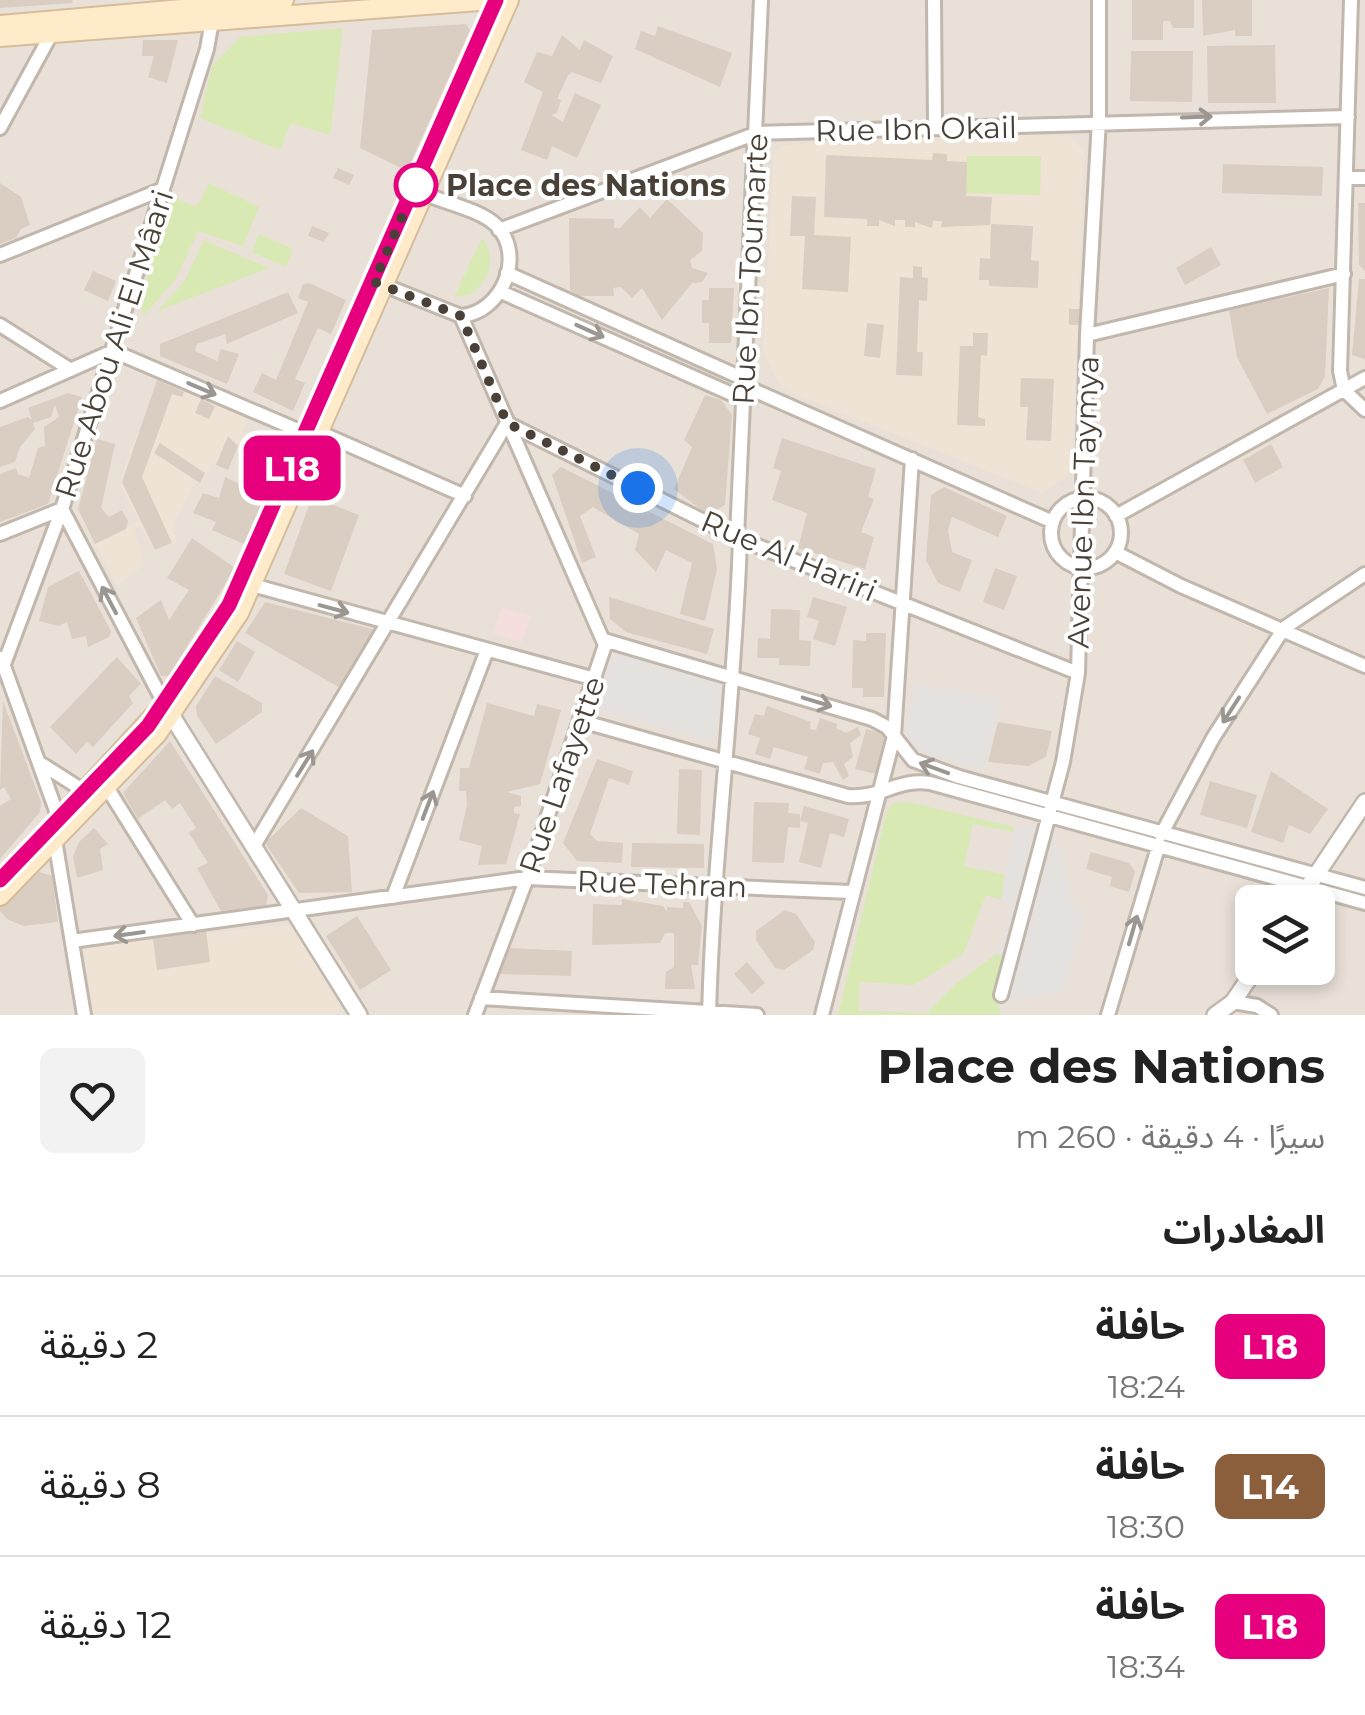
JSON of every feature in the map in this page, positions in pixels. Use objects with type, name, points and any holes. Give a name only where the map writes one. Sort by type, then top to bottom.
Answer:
[{"type":"main road","points":[[0,37],[54,26],[284,0]]},
{"type":"main road","points":[[0,896],[84,791],[166,708],[246,584],[380,284],[494,0],[214,9]]},
{"type":"main road","points":[[380,284],[426,194],[508,0]]},
{"type":"main road","points":[[0,25],[54,26]]},
{"type":"main road","points":[[0,880],[56,829],[108,790],[157,734],[166,708]]},
{"type":"street","name":"Rue Ibn Toumarte","points":[[709,1013],[715,886],[736,676],[738,538],[762,0]]},
{"type":"street","points":[[934,0],[936,128]]},
{"type":"street","name":"Avenue Ibn Taymya","points":[[1000,995],[1069,737],[1078,673],[1099,120],[1099,0]]},
{"type":"street","points":[[1351,0],[1340,371],[1344,390],[1365,410]]},
{"type":"street","name":"Rue Abou Ali El Mâari","points":[[2,660],[62,509],[163,189],[214,9]]},
{"type":"street","points":[[0,128],[54,26]]},
{"type":"street","name":"Rue Ibn Okail","points":[[500,230],[757,133],[1083,125],[1099,120],[1348,116]]},
{"type":"street","points":[[1348,178],[1365,178]]},
{"type":"street","points":[[0,255],[163,189]]},
{"type":"street","points":[[380,284],[461,316],[480,311],[501,292],[507,273],[506,245],[500,230],[491,222],[426,194]]},
{"type":"street","points":[[507,273],[744,388]]},
{"type":"street","points":[[1088,334],[1344,274]]},
{"type":"street","points":[[501,292],[744,388],[1053,522]]},
{"type":"street","name":"Rue Lafayette","points":[[461,316],[604,640],[605,650],[527,878],[475,1015]]},
{"type":"street","points":[[0,325],[71,370]]},
{"type":"street","points":[[0,401],[112,351],[465,496]]},
{"type":"street","points":[[1116,516],[1365,378]]},
{"type":"street","points":[[254,846],[507,423]]},
{"type":"street","name":"Rue Al Hariri","points":[[507,423],[738,538],[1078,673]]},
{"type":"street","points":[[822,1015],[894,736],[906,606],[912,459]]},
{"type":"street","points":[[1086,498],[1098,500],[1116,516],[1120,528],[1116,552],[1102,564],[1084,568],[1056,552],[1053,522],[1066,504],[1086,498]]},
{"type":"street","points":[[0,534],[62,509],[166,708],[359,1015]]},
{"type":"street","points":[[1116,552],[1181,586],[1365,666]]},
{"type":"street","points":[[1108,1015],[1160,840],[1213,738],[1284,628],[1365,574]]},
{"type":"street","points":[[246,584],[595,679]]},
{"type":"street","points":[[604,640],[872,719],[894,736],[906,755],[922,764],[1050,808],[1312,881],[1365,903]]},
{"type":"street","points":[[393,896],[486,650]]},
{"type":"street","points":[[2,660],[40,763],[56,829],[84,1015]]},
{"type":"street","points":[[581,721],[848,796],[881,794],[900,783],[917,781],[1050,808]]},
{"type":"street","points":[[40,763],[84,791]]},
{"type":"street","points":[[108,790],[193,925]]},
{"type":"street","points":[[1309,885],[1365,802]]},
{"type":"street","name":"Rue Tehran","points":[[72,942],[527,878],[851,892]]},
{"type":"street","points":[[1312,881],[1365,888]]},
{"type":"street","points":[[1216,1015],[1233,1002],[1244,985]]},
{"type":"street","points":[[481,998],[585,1009],[756,1015]]},
{"type":"street","points":[[1233,1002],[1267,1013]]},
{"type":"shaded area","points":[[0,0],[1365,0],[1365,1015],[0,1015]]},
{"type":"shaded area","points":[[913,134],[1070,136],[1084,151],[1072,473],[1042,493],[782,389],[763,353],[774,154],[782,146]]},
{"type":"shaded area","points":[[184,392],[248,419],[228,470],[213,463],[200,483],[195,482],[174,525],[176,543],[154,551],[141,526],[134,529],[144,566],[117,585],[95,544],[139,521],[119,483],[137,433],[155,441],[172,394],[182,397]]},
{"type":"shaded area","points":[[502,607],[531,616],[522,643],[493,633]]},
{"type":"shaded area","points":[[620,655],[719,683],[726,691],[716,735],[707,741],[602,711],[597,702],[610,660]]},
{"type":"shaded area","points":[[916,683],[1001,699],[984,770],[917,752],[903,733]]},
{"type":"shaded area","points":[[1025,826],[1055,832],[1075,908],[1086,911],[1063,991],[997,1004],[1007,957],[996,954],[1013,905],[1001,900],[1014,832]]},
{"type":"shaded area","points":[[293,924],[342,1010],[332,1015],[92,1015],[83,947]]},
{"type":"green space","points":[[343,28],[330,135],[291,123],[280,150],[200,118],[212,66],[240,37]]},
{"type":"green space","points":[[967,156],[1041,156],[1040,195],[966,193]]},
{"type":"green space","points":[[209,183],[259,207],[243,246],[198,231],[176,279],[143,316],[140,298],[172,197],[197,207]]},
{"type":"green space","points":[[259,234],[293,249],[286,267],[252,252]]},
{"type":"green space","points":[[482,238],[490,254],[486,277],[469,295],[454,297]]},
{"type":"green space","points":[[204,240],[269,268],[157,311],[184,282]]},
{"type":"green space","points":[[908,802],[1014,827],[1014,832],[973,824],[964,866],[1005,875],[1001,900],[986,895],[963,954],[914,985],[860,982],[858,1011],[927,1013],[958,982],[996,954],[1007,957],[997,992],[1000,1015],[838,1015],[886,814],[893,803]]},
{"type":"building","points":[[0,0],[72,0],[73,3],[0,8]]},
{"type":"building","points":[[1132,0],[1194,0],[1194,28],[1173,28],[1170,21],[1163,21],[1163,40],[1132,40]]},
{"type":"building","points":[[1202,0],[1252,0],[1252,36],[1235,36],[1235,30],[1203,36]]},
{"type":"building","points":[[466,24],[470,30],[407,171],[360,148],[372,30]]},
{"type":"building","points":[[658,26],[732,53],[720,87],[635,49],[641,31],[655,36]]},
{"type":"building","points":[[562,35],[580,50],[584,40],[613,56],[601,83],[572,72],[568,75],[557,99],[561,100],[557,113],[551,115],[563,122],[575,93],[601,105],[577,158],[552,146],[547,160],[521,150],[543,92],[524,82],[537,52],[552,56]]},
{"type":"building","points":[[143,40],[178,40],[167,83],[148,77],[154,56],[142,56]]},
{"type":"building","points":[[1275,45],[1276,103],[1208,103],[1207,46]]},
{"type":"building","points":[[1131,51],[1193,51],[1192,102],[1130,101]]},
{"type":"building","points":[[933,153],[947,154],[947,161],[967,162],[966,196],[992,197],[990,225],[941,227],[942,221],[933,221],[932,228],[915,222],[915,227],[905,227],[905,220],[895,220],[895,226],[879,220],[879,226],[867,226],[867,219],[824,217],[826,155],[932,160]]},
{"type":"building","points":[[1223,164],[1323,167],[1322,196],[1222,193]]},
{"type":"building","points":[[338,168],[354,175],[349,185],[333,178]]},
{"type":"building","points":[[0,183],[21,197],[30,225],[21,229],[16,238],[0,244]]},
{"type":"building","points":[[792,196],[816,197],[814,235],[851,237],[848,292],[802,289],[805,236],[790,236]]},
{"type":"building","points":[[667,199],[703,233],[702,251],[690,260],[692,268],[708,273],[702,282],[692,283],[662,320],[642,288],[632,298],[621,287],[613,288],[614,296],[578,296],[570,290],[569,218],[614,219],[614,228],[620,228],[640,207],[650,218]]},
{"type":"building","points":[[1358,203],[1365,203],[1365,271],[1359,265]]},
{"type":"building","points":[[991,224],[1033,226],[1031,260],[1039,261],[1038,288],[989,286],[989,280],[979,280],[980,258],[990,259]]},
{"type":"building","points":[[312,226],[329,233],[324,242],[308,236]]},
{"type":"building","points":[[1211,247],[1221,265],[1185,285],[1176,268]]},
{"type":"building","points":[[913,266],[922,267],[922,277],[928,278],[927,301],[919,300],[917,352],[923,352],[922,376],[896,375],[900,277],[913,278]]},
{"type":"building","points":[[93,271],[116,281],[108,301],[84,290]]},
{"type":"building","points":[[1359,279],[1365,279],[1365,359],[1352,355]]},
{"type":"building","points":[[309,283],[346,300],[331,334],[318,328],[295,379],[305,383],[293,411],[253,392],[262,373],[276,380],[308,302],[298,298],[303,284]]},
{"type":"building","points":[[709,288],[734,288],[731,343],[709,343],[709,323],[702,323],[702,300],[709,300]]},
{"type":"building","points":[[1329,288],[1325,376],[1318,389],[1267,414],[1237,357],[1229,310]]},
{"type":"building","points":[[288,292],[298,313],[227,344],[225,334],[197,344],[195,351],[217,361],[221,349],[239,354],[227,384],[160,356],[160,344]]},
{"type":"building","points":[[1069,309],[1081,309],[1081,325],[1069,325]]},
{"type":"building","points":[[867,323],[884,325],[880,358],[864,356]]},
{"type":"building","points":[[973,333],[988,333],[987,356],[981,355],[978,417],[985,419],[985,426],[957,425],[960,346],[973,346]]},
{"type":"building","points":[[1021,378],[1054,379],[1051,441],[1026,440],[1028,407],[1020,407]]},
{"type":"building","points":[[157,380],[184,392],[182,397],[172,394],[142,477],[172,543],[155,550],[122,482]]},
{"type":"building","points":[[68,393],[82,397],[48,504],[0,522],[0,474],[16,468],[18,474],[29,478],[38,448],[45,446],[44,427],[59,417],[55,405],[51,417],[33,423],[35,429],[20,447],[15,462],[0,467],[0,427],[28,417],[32,420],[28,408]]},
{"type":"building","points":[[705,395],[721,400],[732,415],[725,505],[708,515],[674,489],[692,447],[684,440]]},
{"type":"building","points":[[201,399],[215,406],[209,419],[195,413]]},
{"type":"building","points":[[228,436],[238,446],[228,470],[216,465]]},
{"type":"building","points":[[782,438],[876,469],[868,497],[874,499],[861,532],[874,537],[865,569],[798,548],[807,513],[772,500],[781,471],[773,468]]},
{"type":"building","points":[[97,439],[115,444],[101,508],[109,517],[122,510],[128,521],[126,529],[95,544],[78,509]]},
{"type":"building","points":[[160,443],[205,473],[200,483],[154,453]]},
{"type":"building","points":[[1271,444],[1283,467],[1255,483],[1243,460]]},
{"type":"building","points":[[260,447],[273,453],[268,465],[255,460]]},
{"type":"building","points":[[561,467],[713,544],[717,569],[705,621],[680,614],[692,563],[666,550],[656,572],[635,550],[639,534],[593,507],[580,516],[596,557],[582,563],[552,475]]},
{"type":"building","points":[[225,477],[265,496],[244,544],[212,530],[216,522],[193,513],[203,493],[219,498]]},
{"type":"building","points":[[944,487],[1007,516],[998,537],[952,517],[948,530],[952,552],[972,560],[960,592],[938,583],[926,560],[931,495]]},
{"type":"building","points":[[312,497],[359,515],[331,591],[284,574]]},
{"type":"building","points":[[192,538],[235,568],[169,676],[161,676],[136,618],[161,600],[169,620],[189,590],[167,578]]},
{"type":"building","points":[[995,568],[1017,576],[1004,610],[983,602]]},
{"type":"building","points":[[79,571],[111,631],[109,637],[88,647],[86,636],[72,639],[67,622],[58,626],[39,621],[48,587]]},
{"type":"building","points":[[609,597],[714,629],[707,654],[626,632],[610,619]]},
{"type":"building","points":[[813,597],[847,607],[835,646],[813,639],[819,621],[807,617]]},
{"type":"building","points":[[265,602],[376,630],[340,688],[245,633]]},
{"type":"building","points":[[771,609],[800,610],[799,640],[811,641],[810,666],[779,665],[779,658],[757,658],[758,638],[770,639]]},
{"type":"building","points":[[866,633],[886,633],[884,697],[863,697],[863,688],[852,688],[853,640],[866,641]]},
{"type":"building","points":[[237,641],[255,652],[238,682],[219,670]]},
{"type":"building","points":[[117,657],[141,684],[129,696],[133,703],[93,747],[87,742],[76,754],[50,727]]},
{"type":"building","points":[[215,676],[262,703],[262,712],[216,744],[197,716],[196,706]]},
{"type":"building","points":[[3,701],[41,802],[40,812],[0,859],[0,806],[11,799],[4,787],[0,790]]},
{"type":"building","points":[[487,703],[534,716],[537,704],[561,710],[540,784],[507,792],[521,796],[521,806],[514,807],[514,813],[520,814],[506,864],[478,865],[482,846],[459,840],[467,805],[466,791],[459,791],[460,768],[469,768]]},
{"type":"building","points":[[767,706],[811,722],[810,729],[816,730],[820,718],[837,724],[836,728],[846,733],[858,727],[861,735],[850,743],[853,757],[844,764],[849,776],[843,780],[833,762],[823,763],[820,774],[804,769],[808,757],[774,747],[770,759],[755,754],[760,738],[748,734],[755,714],[764,716]]},
{"type":"building","points":[[998,722],[1052,731],[1046,757],[1028,766],[988,762]]},
{"type":"building","points":[[866,729],[887,735],[876,774],[855,769]]},
{"type":"building","points":[[170,741],[268,895],[266,906],[221,911],[197,868],[208,863],[189,833],[196,828],[180,803],[172,809],[165,800],[138,819],[123,793]]},
{"type":"building","points":[[597,759],[633,771],[629,785],[609,778],[590,834],[597,841],[623,843],[622,863],[577,861],[563,843]]},
{"type":"building","points":[[679,769],[702,770],[700,835],[677,834]]},
{"type":"building","points":[[1271,771],[1328,809],[1310,834],[1289,825],[1283,843],[1251,832]]},
{"type":"building","points":[[1210,781],[1257,795],[1247,828],[1200,815]]},
{"type":"building","points":[[754,802],[789,803],[788,813],[800,814],[800,828],[788,827],[784,863],[752,862]]},
{"type":"building","points":[[804,806],[849,819],[844,837],[830,833],[821,868],[799,862],[808,823],[800,821]]},
{"type":"building","points":[[301,808],[348,836],[352,892],[299,893],[265,843]]},
{"type":"building","points":[[94,828],[108,844],[100,849],[103,870],[77,878],[73,856],[79,842]]},
{"type":"building","points":[[632,843],[704,844],[704,868],[631,867]]},
{"type":"building","points":[[1091,852],[1129,863],[1135,872],[1129,892],[1110,886],[1112,877],[1086,869]]},
{"type":"building","points":[[34,870],[52,876],[58,922],[23,926],[0,911],[0,902]]},
{"type":"building","points":[[622,899],[663,906],[667,912],[667,907],[683,908],[683,902],[689,902],[702,926],[698,965],[691,965],[695,989],[665,989],[666,972],[674,967],[674,933],[665,933],[660,943],[592,945],[593,904],[622,905]]},
{"type":"building","points":[[785,910],[796,914],[815,942],[813,950],[784,970],[775,968],[756,940],[756,931]]},
{"type":"building","points":[[357,916],[391,970],[360,990],[326,936]]},
{"type":"building","points":[[206,931],[210,962],[157,970],[153,939]]},
{"type":"building","points":[[510,948],[572,951],[571,976],[500,974]]},
{"type":"building","points":[[747,962],[765,983],[752,994],[734,974]]},
{"type":"bus line","name":"L18","points":[[0,880],[148,726],[229,605],[496,0]]},
{"type":"place","name":"Place des Nations","points":[[416,185]]},
{"type":"route","points":[[416,185],[374,282],[461,316],[507,423],[638,488]]}]
